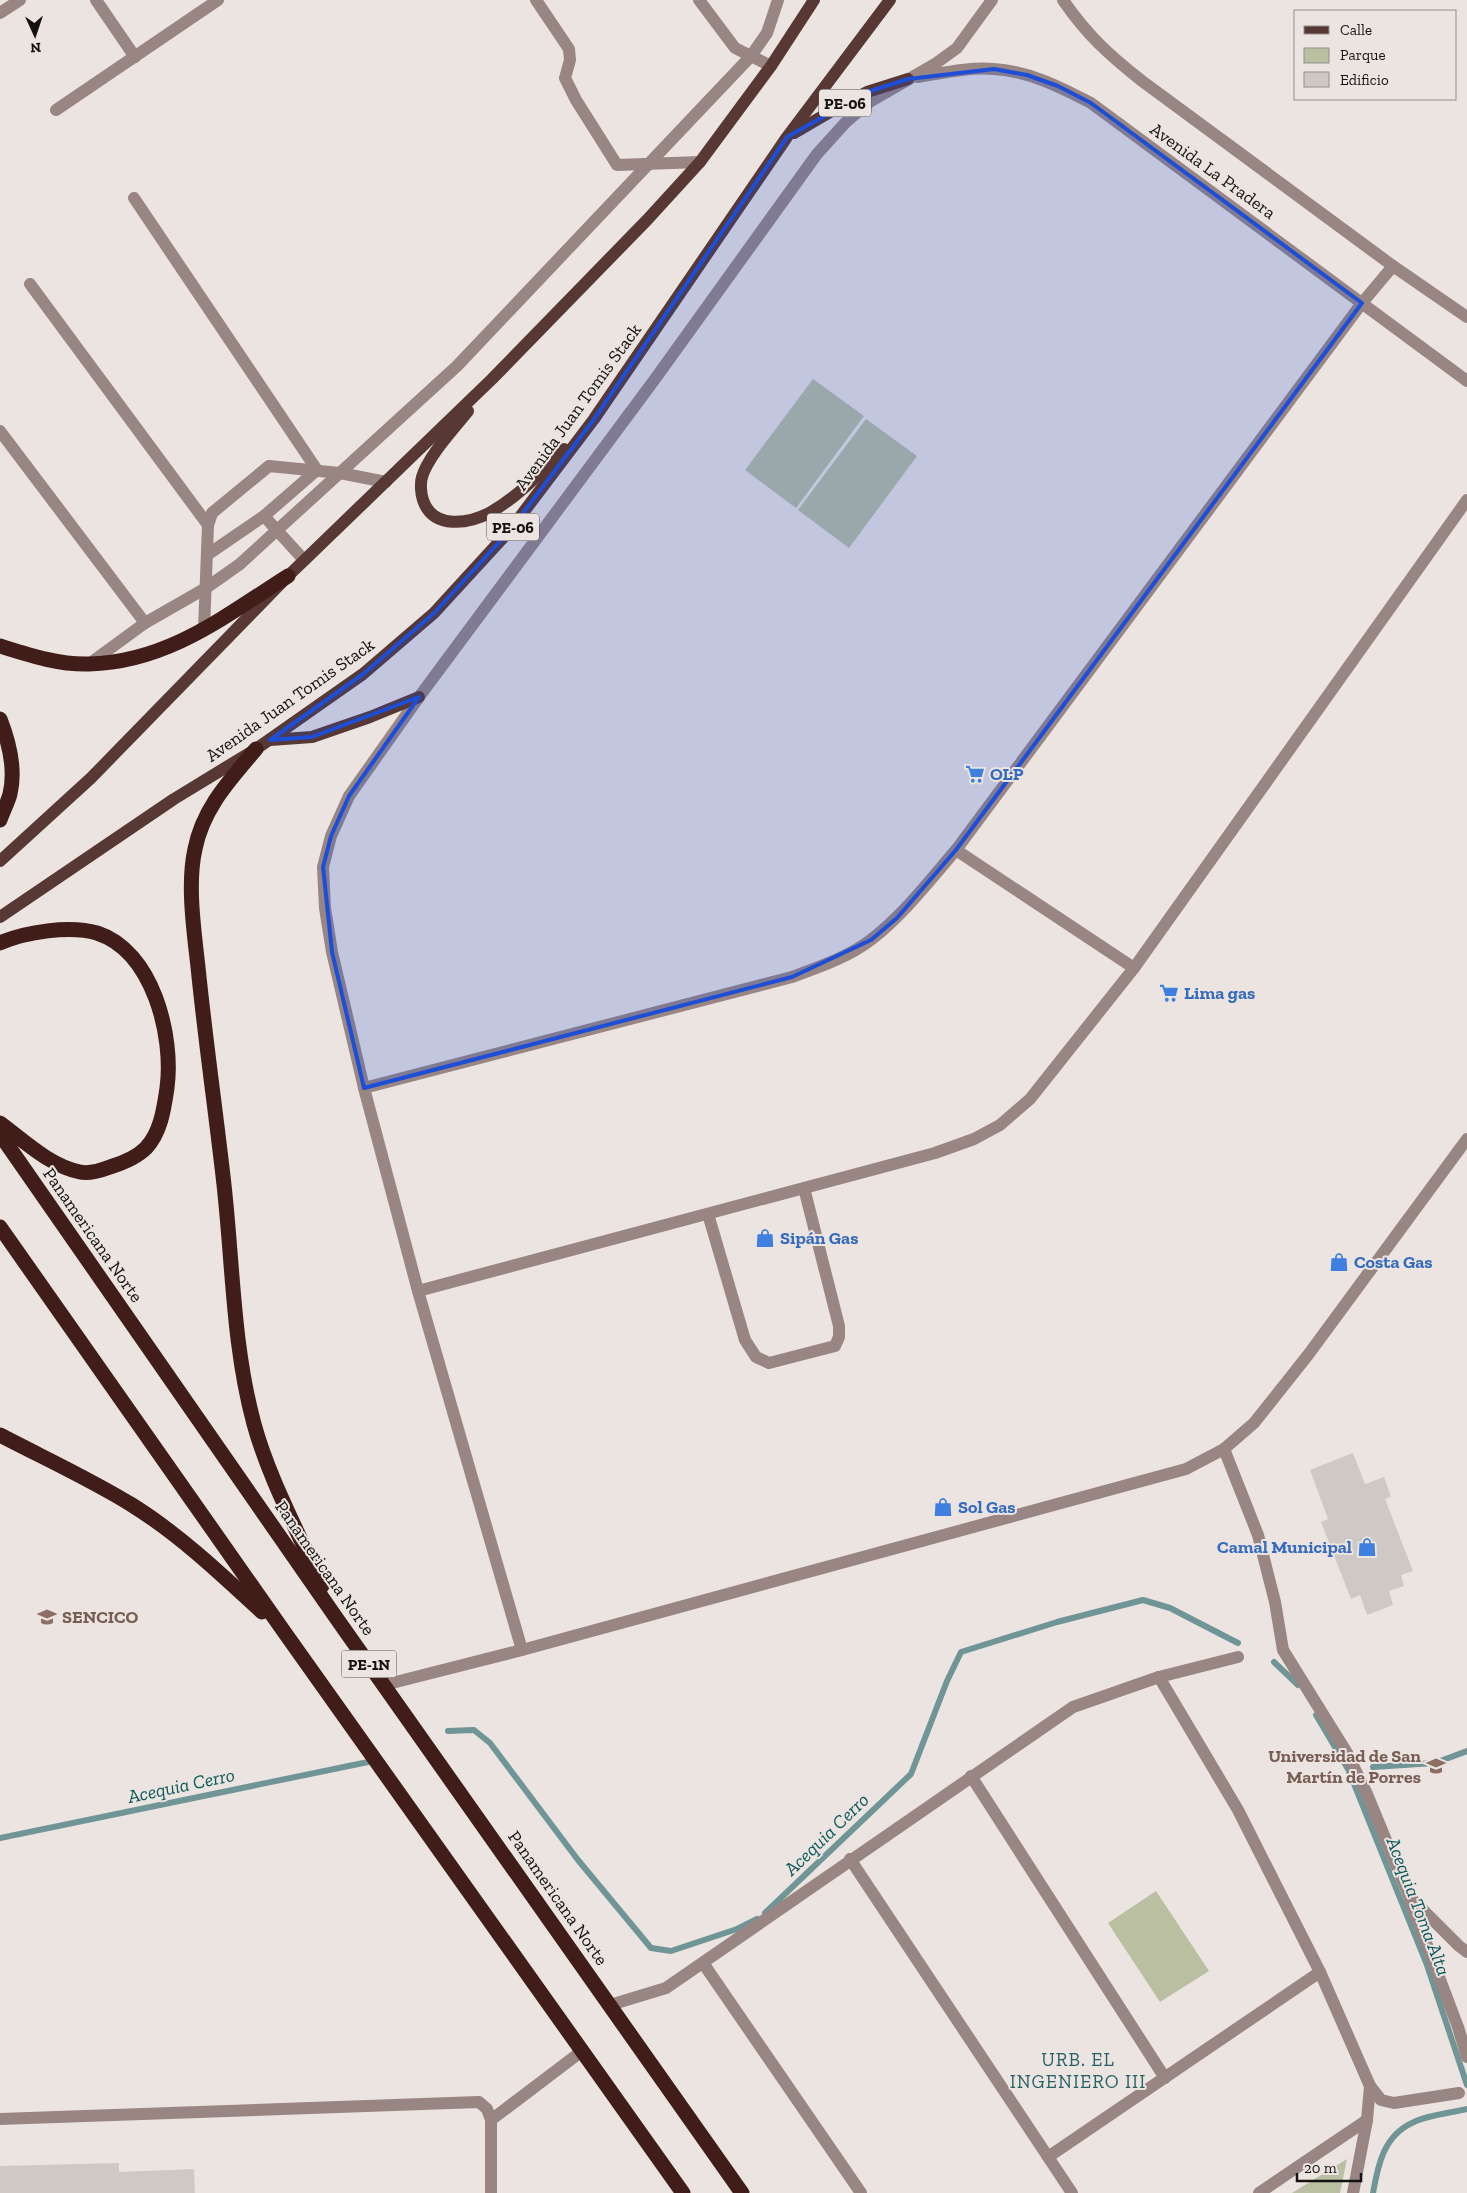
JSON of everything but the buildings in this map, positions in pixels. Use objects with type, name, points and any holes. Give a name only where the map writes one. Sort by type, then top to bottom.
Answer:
[{"type":"highway","points":[[0,646],[40,658],[89,664],[136,658],[157,652],[204,629],[288,576]]},
{"type":"highway","points":[[0,719],[8,739],[12,768],[10,794],[0,820]]},
{"type":"highway","points":[[256,749],[216,798],[202,823],[194,850],[193,878],[196,946],[207,1059],[223,1178],[237,1332],[244,1381],[254,1425],[266,1459],[337,1619]]},
{"type":"highway","points":[[0,943],[40,932],[70,930],[96,933],[119,944],[136,963],[151,986],[161,1012],[168,1077],[165,1106],[159,1127],[146,1147],[127,1162],[105,1169],[82,1172],[56,1164],[0,1123]]},
{"type":"highway","name":"Panamericana Norte","points":[[0,1134],[337,1619],[742,2193]]},
{"type":"highway","name":"PE-1N","points":[[0,1227],[285,1634],[683,2193]]},
{"type":"highway","points":[[0,1435],[132,1505],[167,1529],[219,1572],[285,1634]]},
{"type":"main road","points":[[0,861],[91,778],[288,576],[492,379],[647,220],[700,162],[771,66],[814,0]]},
{"type":"main road","name":"Avenida Juan Tomis Stack","points":[[0,917],[174,799],[270,740],[363,674],[434,613],[510,530],[594,420],[787,137],[890,0]]},
{"type":"main road","name":"PE-06","points":[[787,137],[835,108],[867,92],[908,79]]},
{"type":"main road","points":[[492,379],[432,459],[422,478],[421,494],[426,507],[438,519],[453,523],[469,521],[490,512],[515,496],[594,420]]},
{"type":"main road","points":[[270,740],[312,737],[370,717],[419,697]]},
{"type":"street","points":[[0,13],[20,0]]},
{"type":"street","points":[[96,0],[135,57]]},
{"type":"street","points":[[56,110],[218,0]]},
{"type":"street","points":[[536,0],[569,49],[570,60],[565,78],[576,100],[616,165],[700,162]]},
{"type":"street","points":[[699,0],[735,48],[771,66]]},
{"type":"street","points":[[89,664],[144,623],[206,588],[240,564],[457,366],[751,56],[768,32],[778,0]]},
{"type":"street","points":[[522,1650],[418,1291],[364,1088],[332,952],[325,908],[323,868],[331,836],[349,796],[419,697],[655,380],[816,154],[846,122],[872,101],[935,64],[957,48],[992,0]]},
{"type":"street","name":"Avenida La Pradera","points":[[1063,0],[1081,27],[1113,58],[1393,266],[1467,317]]},
{"type":"street","name":"Avenida La Pradera","points":[[908,79],[960,70],[994,69],[1027,75],[1058,86],[1091,103],[1467,381]]},
{"type":"street","points":[[134,198],[317,470]]},
{"type":"street","points":[[364,1088],[792,977],[840,958],[871,940],[897,918],[956,850],[1362,302],[1393,266]]},
{"type":"street","points":[[30,284],[208,526]]},
{"type":"street","points":[[0,431],[144,623]]},
{"type":"street","points":[[204,629],[208,526],[212,513],[269,466],[340,473],[386,482]]},
{"type":"street","points":[[207,555],[264,516],[317,470]]},
{"type":"street","points":[[418,1291],[935,1153],[974,1139],[1000,1125],[1030,1099],[1134,968],[1467,500]]},
{"type":"street","points":[[264,516],[304,560]]},
{"type":"street","points":[[956,850],[1134,968]]},
{"type":"street","points":[[384,1685],[522,1650],[1186,1469],[1224,1449],[1254,1423],[1308,1355],[1467,1138]]},
{"type":"street","points":[[708,1214],[745,1340],[756,1357],[769,1363],[835,1346],[839,1337],[840,1326],[804,1188]]},
{"type":"street","points":[[1224,1449],[1258,1535],[1275,1602],[1283,1650],[1347,1753],[1367,1794],[1409,1896],[1458,2027],[1467,2057]]},
{"type":"street","points":[[610,2005],[666,1988],[704,1964],[850,1860],[1072,1707],[1159,1677],[1238,1657]]},
{"type":"street","points":[[1159,1677],[1238,1810],[1320,1972],[1370,2086],[1381,2100],[1394,2103],[1458,2093]]},
{"type":"street","points":[[971,1776],[1165,2078]]},
{"type":"street","points":[[850,1860],[1072,2193]]},
{"type":"street","points":[[1409,1896],[1458,1946],[1467,1952]]},
{"type":"street","points":[[704,1964],[861,2193]]},
{"type":"street","points":[[1048,2157],[1320,1972]]},
{"type":"street","points":[[491,2120],[582,2051]]},
{"type":"street","points":[[1353,2193],[1367,2120],[1370,2086]]},
{"type":"street","points":[[0,2118],[479,2102],[487,2109],[491,2120],[491,2193]]},
{"type":"street","points":[[1260,2193],[1367,2120]]},
{"type":"highlighted area","points":[[994,69],[1027,75],[1058,86],[1091,103],[1362,303],[956,850],[897,918],[871,940],[792,977],[364,1088],[332,952],[323,867],[331,836],[349,796],[419,697],[312,737],[270,740],[363,674],[434,613],[510,530],[594,419],[787,137],[867,92],[908,79]]},
{"type":"green space","points":[[813,379],[864,416],[796,508],[745,470]]},
{"type":"green space","points":[[866,419],[917,456],[849,548],[798,510]]},
{"type":"green space","points":[[1156,1891],[1209,1971],[1160,2002],[1108,1923]]},
{"type":"green space","points":[[1347,2159],[1340,2193],[1292,2193]]},
{"type":"waterway","name":"Acequia Cerro","points":[[765,1913],[911,1774],[947,1681],[961,1652],[1057,1622],[1143,1600],[1170,1608],[1238,1643]]},
{"type":"waterway","name":"Acequia Cerro","points":[[1274,1662],[1298,1685]]},
{"type":"waterway","name":"Acequia Toma Alta","points":[[1316,1715],[1348,1769],[1427,1965],[1467,2085]]},
{"type":"waterway","name":"Acequia Cerro","points":[[448,1731],[474,1730],[490,1743],[578,1860],[651,1948],[671,1951],[737,1929],[757,1919]]},
{"type":"waterway","name":"Acequia Cerro","points":[[1373,1767],[1435,1763],[1467,1751]]},
{"type":"waterway","name":"Acequia Cerro","points":[[0,1838],[368,1762]]},
{"type":"waterway","name":"Acequia Toma Alta","points":[[1373,2193],[1380,2161],[1396,2134],[1414,2122],[1467,2109]]},
{"type":"place","name":"OLP","points":[[975,774]]},
{"type":"place","name":"Lima gas","points":[[1169,993]]},
{"type":"place","name":"Sipán Gas","points":[[765,1238]]},
{"type":"place","name":"Costa Gas","points":[[1339,1262]]},
{"type":"place","name":"Sol Gas","points":[[943,1507]]},
{"type":"place","name":"Camal Municipal","points":[[1367,1547]]},
{"type":"place","name":"SENCICO","points":[[47,1617]]},
{"type":"place","name":"Universidad de San Martín de Porres","points":[[1436,1766]]},
{"type":"district","name":"URB. EL INGENIERO III","points":[[1078,2070]]}]
